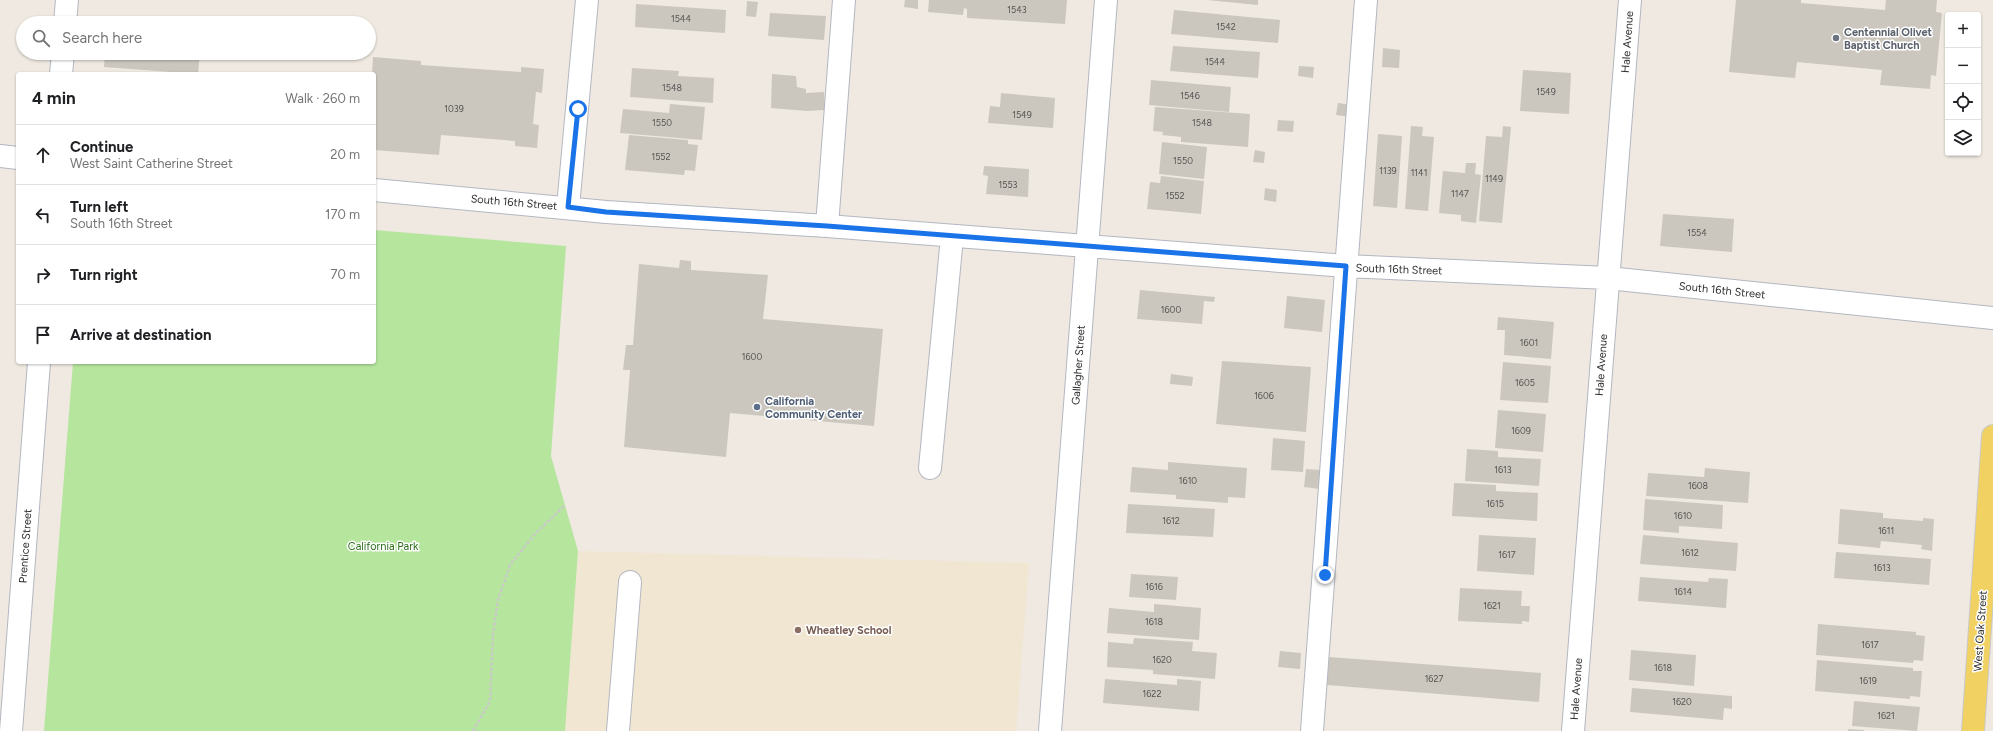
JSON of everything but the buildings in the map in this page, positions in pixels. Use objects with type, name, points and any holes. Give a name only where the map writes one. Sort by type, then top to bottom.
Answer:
[{"type":"main road","name":"West Oak Street","points":[[1973,731],[1993,436]]},
{"type":"street","points":[[65,16],[66,0]]},
{"type":"street","points":[[568,207],[587,0]]},
{"type":"street","points":[[827,226],[844,0]]},
{"type":"street","name":"Gallagher Street","points":[[1050,731],[1106,0]]},
{"type":"street","points":[[1312,731],[1366,0]]},
{"type":"street","name":"Hale Avenue","points":[[1573,731],[1630,0]]},
{"type":"street","points":[[61,72],[62,60]]},
{"type":"street","points":[[0,156],[16,158]]},
{"type":"street","name":"South 16th Street","points":[[376,190],[568,207],[606,212],[827,226],[952,237],[1346,266],[1608,278],[1993,318]]},
{"type":"street","points":[[930,468],[952,237]]},
{"type":"street","name":"Prentice Street","points":[[11,731],[39,364]]},
{"type":"street","points":[[618,731],[630,582]]},
{"type":"path","points":[[473,731],[490,700],[493,634],[498,600],[510,565],[534,535],[565,505]]},
{"type":"shaded area","name":"Wheatley School","points":[[578,551],[1029,563],[1016,731],[565,731]]},
{"type":"green space","name":"California Park","points":[[376,230],[566,246],[551,456],[578,551],[565,731],[44,731],[73,364],[376,364]]},
{"type":"place","name":"Centennial Olivet Baptist Church","points":[[1836,38]]},
{"type":"place","name":"California Community Center","points":[[757,407]]},
{"type":"place","name":"Wheatley School","points":[[798,630]]},
{"type":"route","points":[[578,109],[568,207],[606,212],[827,226],[1346,266],[1325,575]]}]
